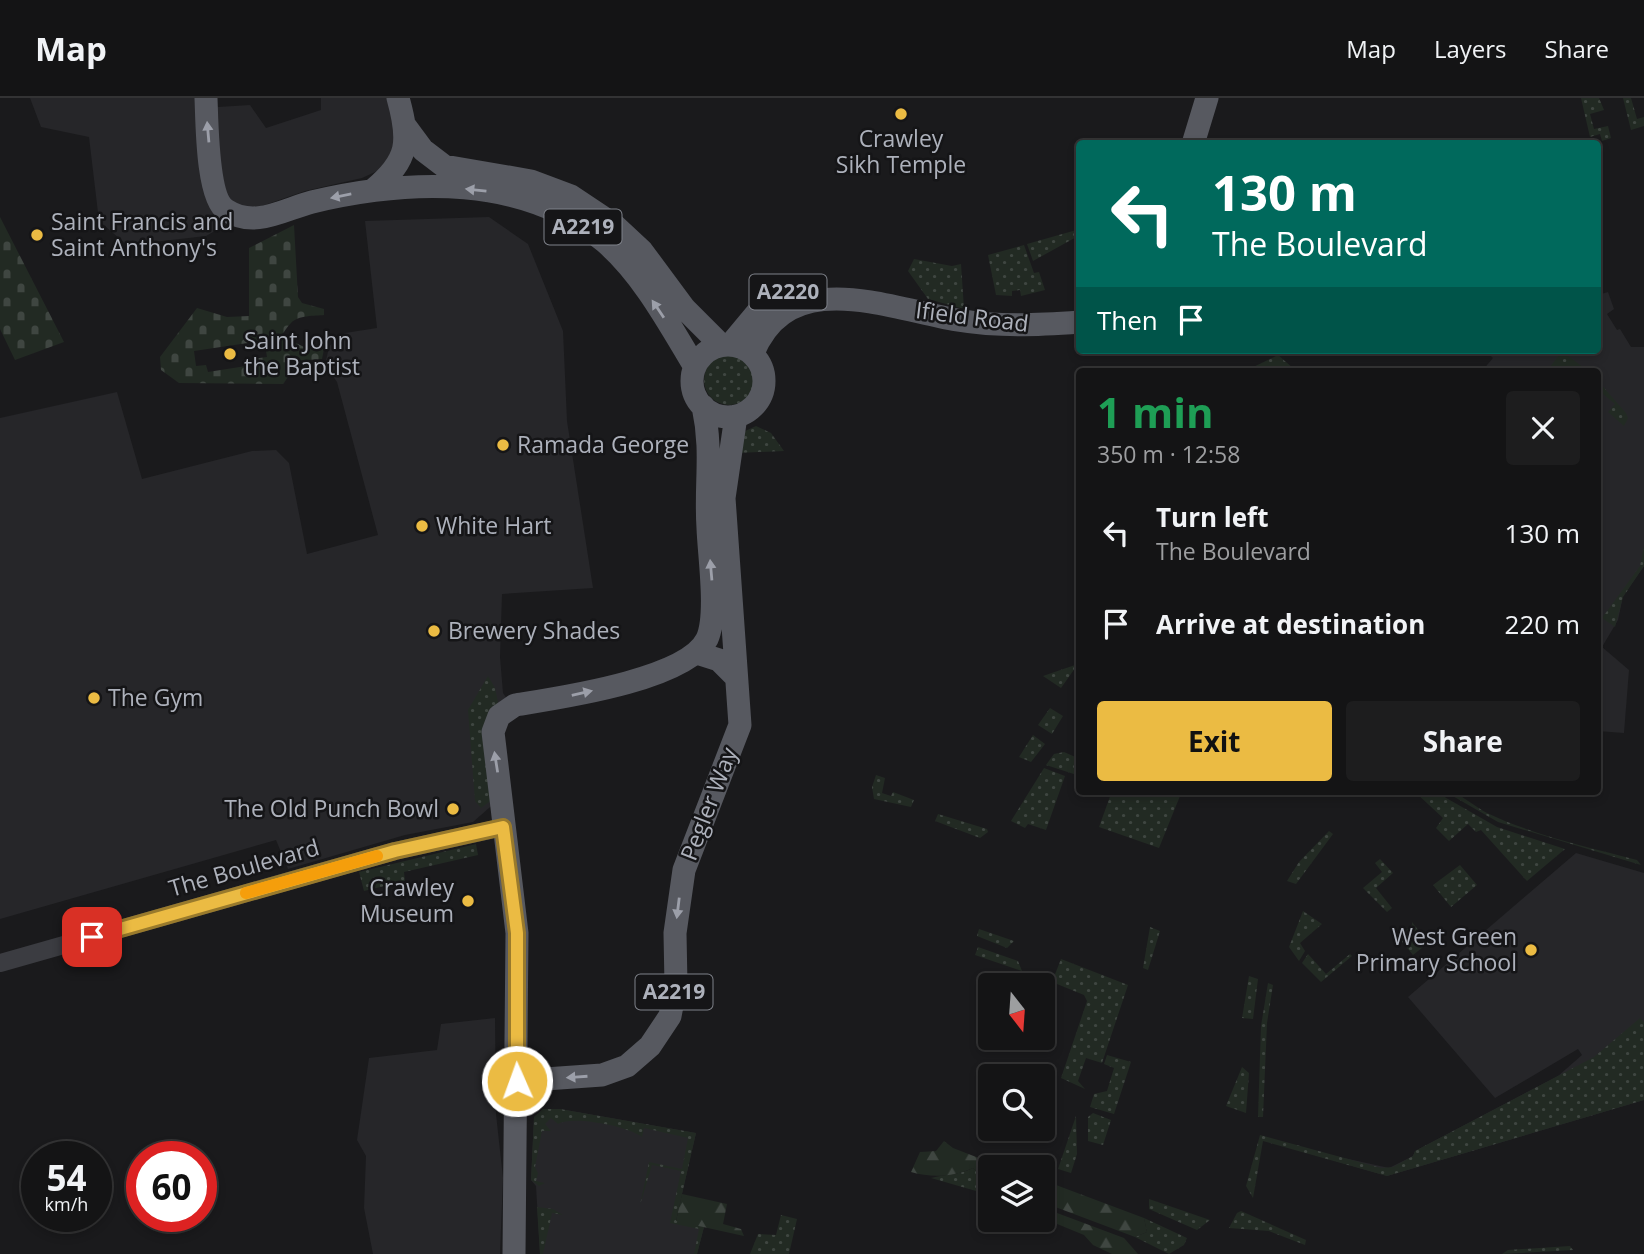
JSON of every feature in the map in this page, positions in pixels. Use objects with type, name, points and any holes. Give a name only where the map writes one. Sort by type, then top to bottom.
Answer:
[{"type":"main road","name":"A2219","points":[[206,98],[215,194],[228,212],[251,219],[374,190],[425,187],[479,189],[523,197],[560,211],[605,242],[632,271],[695,367]]},
{"type":"main road","name":"A2219","points":[[374,190],[397,169],[405,145],[406,127],[398,98]]},
{"type":"main road","points":[[1194,140],[1207,98]]},
{"type":"main road","name":"A2219","points":[[406,127],[423,150],[444,166],[531,181],[571,196],[612,224],[642,251],[685,309],[725,345]]},
{"type":"main road","name":"Ifield Road","points":[[725,345],[760,309],[793,290],[821,288],[864,302]]},
{"type":"main road","name":"Ifield Road","points":[[753,353],[768,323],[788,308],[808,301],[834,299],[864,302],[1009,326],[1076,322]]},
{"type":"main road","points":[[514,1254],[517,933],[493,732],[499,716],[515,705],[651,676],[678,665],[697,653],[708,638],[713,584],[707,525],[710,440],[703,406],[692,383],[695,367],[701,357],[725,345],[753,353],[763,372],[763,391],[750,409],[736,416],[724,416],[703,406]]},
{"type":"main road","name":"Pegler Way","points":[[517,1081],[602,1075],[626,1066],[650,1046],[670,1016],[676,985],[675,933],[684,870],[740,725],[724,498],[736,416]]},
{"type":"main road","points":[[697,653],[719,660],[736,677]]},
{"type":"street","name":"The Boulevard","points":[[0,963],[395,851],[503,827]]},
{"type":"shaded area","points":[[30,98],[211,98],[218,107],[250,105],[266,128],[321,110],[321,98],[390,98],[400,128],[386,167],[362,178],[305,191],[253,209],[206,236],[127,245],[99,221],[89,137],[41,127]]},
{"type":"shaded area","points":[[489,217],[528,244],[563,331],[567,421],[593,588],[502,594],[500,657],[503,693],[507,699],[499,716],[497,801],[473,822],[405,835],[288,869],[276,840],[0,919],[0,418],[117,392],[142,479],[252,451],[276,450],[289,463],[307,554],[378,535],[337,382],[325,365],[329,347],[336,338],[345,333],[377,328],[365,221]]},
{"type":"shaded area","points":[[1608,292],[1614,309],[1607,314],[1617,330],[1620,329],[1631,347],[1644,347],[1644,566],[1623,596],[1618,620],[1602,647],[1629,670],[1624,733],[1601,731],[1601,368],[1485,368],[1493,358],[1489,354],[1601,354],[1601,294]]},
{"type":"shaded area","points":[[1576,853],[1644,873],[1644,1100],[1387,1176],[1263,1140],[1389,1168],[1413,1156],[1415,1151],[1558,1076],[1582,1055],[1578,1049],[1495,1098],[1408,997]]},
{"type":"shaded area","points":[[495,1018],[496,1114],[503,1178],[500,1254],[373,1254],[364,1208],[366,1156],[357,1140],[369,1058],[437,1050],[441,1024]]},
{"type":"shaded area","points":[[543,1109],[560,1109],[696,1133],[676,1220],[704,1227],[697,1254],[540,1254],[536,1186],[531,1180],[534,1117]]},
{"type":"green space","points":[[1581,98],[1599,98],[1604,110],[1590,114],[1594,129],[1608,126],[1611,138],[1602,141],[1600,134],[1590,137]]},
{"type":"green space","points":[[1623,98],[1631,98],[1637,119],[1644,117],[1644,126],[1631,130]]},
{"type":"green space","points":[[0,217],[64,342],[15,360],[0,329]]},
{"type":"green space","points":[[294,225],[298,297],[302,303],[324,309],[324,315],[298,319],[275,339],[194,351],[196,366],[206,365],[208,372],[246,366],[247,371],[253,370],[252,359],[267,357],[266,351],[277,349],[276,341],[288,339],[306,348],[325,344],[322,359],[291,361],[291,373],[283,384],[179,383],[161,370],[160,357],[197,308],[227,317],[249,316],[249,248]]},
{"type":"green space","points":[[1076,230],[1076,237],[1033,261],[1027,244]]},
{"type":"green space","points":[[1024,245],[1034,273],[1039,272],[1045,290],[1021,296],[1020,290],[1012,291],[1012,296],[996,295],[988,255]]},
{"type":"green space","points":[[914,259],[952,266],[961,264],[964,309],[928,299],[908,271]]},
{"type":"green space","points":[[1560,354],[1566,354],[1584,368],[1549,368]]},
{"type":"green space","points":[[729,355],[747,362],[754,380],[747,398],[729,405],[711,398],[704,380],[711,362]]},
{"type":"green space","points":[[1278,355],[1293,368],[1251,368]]},
{"type":"green space","points":[[1601,384],[1626,413],[1628,418],[1624,426],[1608,412],[1615,404],[1601,392]]},
{"type":"green space","points":[[756,426],[771,433],[784,451],[738,453],[743,432]]},
{"type":"green space","points":[[1644,546],[1644,566],[1623,597],[1615,627],[1602,618],[1640,566]]},
{"type":"green space","points":[[1076,665],[1061,688],[1043,676]]},
{"type":"green space","points":[[488,676],[495,688],[498,702],[488,716],[493,799],[481,808],[475,801],[468,710]]},
{"type":"green space","points":[[1050,708],[1063,716],[1052,734],[1038,725]]},
{"type":"green space","points":[[1033,735],[1045,744],[1031,762],[1019,757]]},
{"type":"green space","points":[[1064,752],[1076,757],[1076,775],[1046,765],[1054,754]]},
{"type":"green space","points":[[1044,768],[1065,776],[1046,830],[1028,824],[1025,828],[1011,821]]},
{"type":"green space","points":[[876,775],[885,778],[882,793],[891,796],[893,792],[914,800],[911,807],[874,799],[872,787]]},
{"type":"green space","points":[[1111,795],[1180,795],[1159,848],[1099,827]]},
{"type":"green space","points":[[1418,795],[1441,795],[1497,827],[1565,849],[1527,881],[1481,830],[1476,832],[1468,824],[1449,841],[1436,828],[1443,818]]},
{"type":"green space","points":[[1451,795],[1459,795],[1487,813],[1523,828],[1637,860],[1641,865],[1498,822]]},
{"type":"green space","points":[[938,814],[987,829],[988,832],[980,838],[935,821]]},
{"type":"green space","points":[[1329,831],[1333,834],[1296,884],[1287,881],[1299,862]]},
{"type":"green space","points":[[476,844],[478,855],[404,872],[405,881],[364,891],[359,872]]},
{"type":"green space","points":[[1380,859],[1393,873],[1376,888],[1392,908],[1387,912],[1363,888],[1382,872],[1375,863]]},
{"type":"green space","points":[[1460,865],[1477,885],[1451,907],[1433,885]]},
{"type":"green space","points":[[1303,911],[1322,924],[1300,943],[1305,951],[1299,961],[1289,947]]},
{"type":"green space","points":[[1412,922],[1428,943],[1413,955],[1398,937]]},
{"type":"green space","points":[[1150,927],[1160,931],[1148,970],[1143,968]]},
{"type":"green space","points":[[979,929],[1014,941],[1007,948],[977,936]]},
{"type":"green space","points":[[978,947],[1018,961],[1022,971],[975,955]]},
{"type":"green space","points":[[1308,954],[1326,974],[1350,954],[1352,956],[1321,982],[1302,963]]},
{"type":"green space","points":[[1061,959],[1128,985],[1102,1063],[1086,1058],[1078,1081],[1085,1089],[1061,1078],[1087,1001],[1084,995],[1055,983],[1055,974]]},
{"type":"green space","points":[[1249,976],[1258,979],[1253,1019],[1242,1018]]},
{"type":"green space","points":[[1268,983],[1273,985],[1267,1023],[1263,1117],[1258,1117],[1261,1026]]},
{"type":"green space","points":[[1640,1018],[1644,1022],[1644,1100],[1387,1176],[1263,1141],[1253,1198],[1246,1186],[1260,1135],[1381,1168],[1393,1167],[1413,1156],[1415,1151],[1594,1057]]},
{"type":"green space","points":[[1107,1055],[1131,1062],[1114,1114],[1090,1107],[1094,1094],[1107,1091],[1114,1068],[1104,1064]]},
{"type":"green space","points":[[1242,1067],[1249,1073],[1246,1113],[1226,1106]]},
{"type":"green space","points":[[543,1109],[560,1109],[696,1133],[676,1220],[704,1227],[697,1254],[694,1254],[699,1229],[670,1223],[681,1171],[652,1165],[640,1205],[649,1162],[682,1169],[688,1138],[644,1128],[642,1137],[613,1126],[587,1121],[558,1124],[551,1118],[545,1124],[551,1131],[542,1131],[535,1167],[538,1173],[536,1181],[545,1183],[539,1186],[531,1180],[534,1117]]},
{"type":"green space","points":[[1093,1113],[1111,1120],[1103,1145],[1088,1141],[1088,1117]]},
{"type":"green space","points":[[1076,1116],[1077,1154],[1071,1173],[1058,1169]]},
{"type":"green space","points":[[944,1141],[953,1148],[978,1158],[978,1172],[973,1168],[942,1176],[911,1172],[920,1152],[936,1151]]},
{"type":"green space","points":[[973,1168],[978,1172],[978,1192],[931,1178]]},
{"type":"green space","points":[[1056,1185],[1144,1218],[1147,1232],[1135,1237],[1055,1207]]},
{"type":"green space","points":[[682,1194],[727,1204],[723,1224],[741,1229],[744,1236],[676,1221]]},
{"type":"green space","points":[[1149,1199],[1210,1220],[1197,1230],[1149,1209]]},
{"type":"green space","points":[[537,1207],[553,1209],[563,1215],[552,1213],[543,1254],[540,1254]]},
{"type":"green space","points":[[1241,1211],[1306,1240],[1305,1245],[1269,1231],[1229,1228],[1237,1213]]},
{"type":"green space","points":[[1055,1212],[1124,1238],[1138,1254],[1112,1254],[1093,1245],[1084,1235],[1055,1223]]},
{"type":"green space","points":[[781,1215],[797,1219],[789,1254],[750,1254],[758,1234],[776,1235]]},
{"type":"green space","points":[[1144,1218],[1187,1238],[1184,1245],[1169,1254],[1135,1237],[1147,1232]]},
{"type":"green space","points":[[1570,1246],[1573,1250],[1502,1254],[1508,1250]]},
{"type":"slow traffic","points":[[246,893],[377,856]]},
{"type":"place","name":"Crawley Sikh Temple","points":[[901,114]]},
{"type":"place","name":"Saint Francis and Saint Anthony's","points":[[37,235]]},
{"type":"place","name":"Saint John the Baptist","points":[[230,354]]},
{"type":"place","name":"Ramada George","points":[[503,445]]},
{"type":"place","name":"White Hart","points":[[422,526]]},
{"type":"place","name":"Brewery Shades","points":[[434,631]]},
{"type":"place","name":"The Gym","points":[[94,698]]},
{"type":"place","name":"The Old Punch Bowl","points":[[453,809]]},
{"type":"place","name":"Crawley Museum","points":[[468,901]]},
{"type":"place","name":"West Green Primary School","points":[[1531,950]]},
{"type":"route","points":[[92,937],[395,851],[503,827],[517,933],[517,1081]]}]
